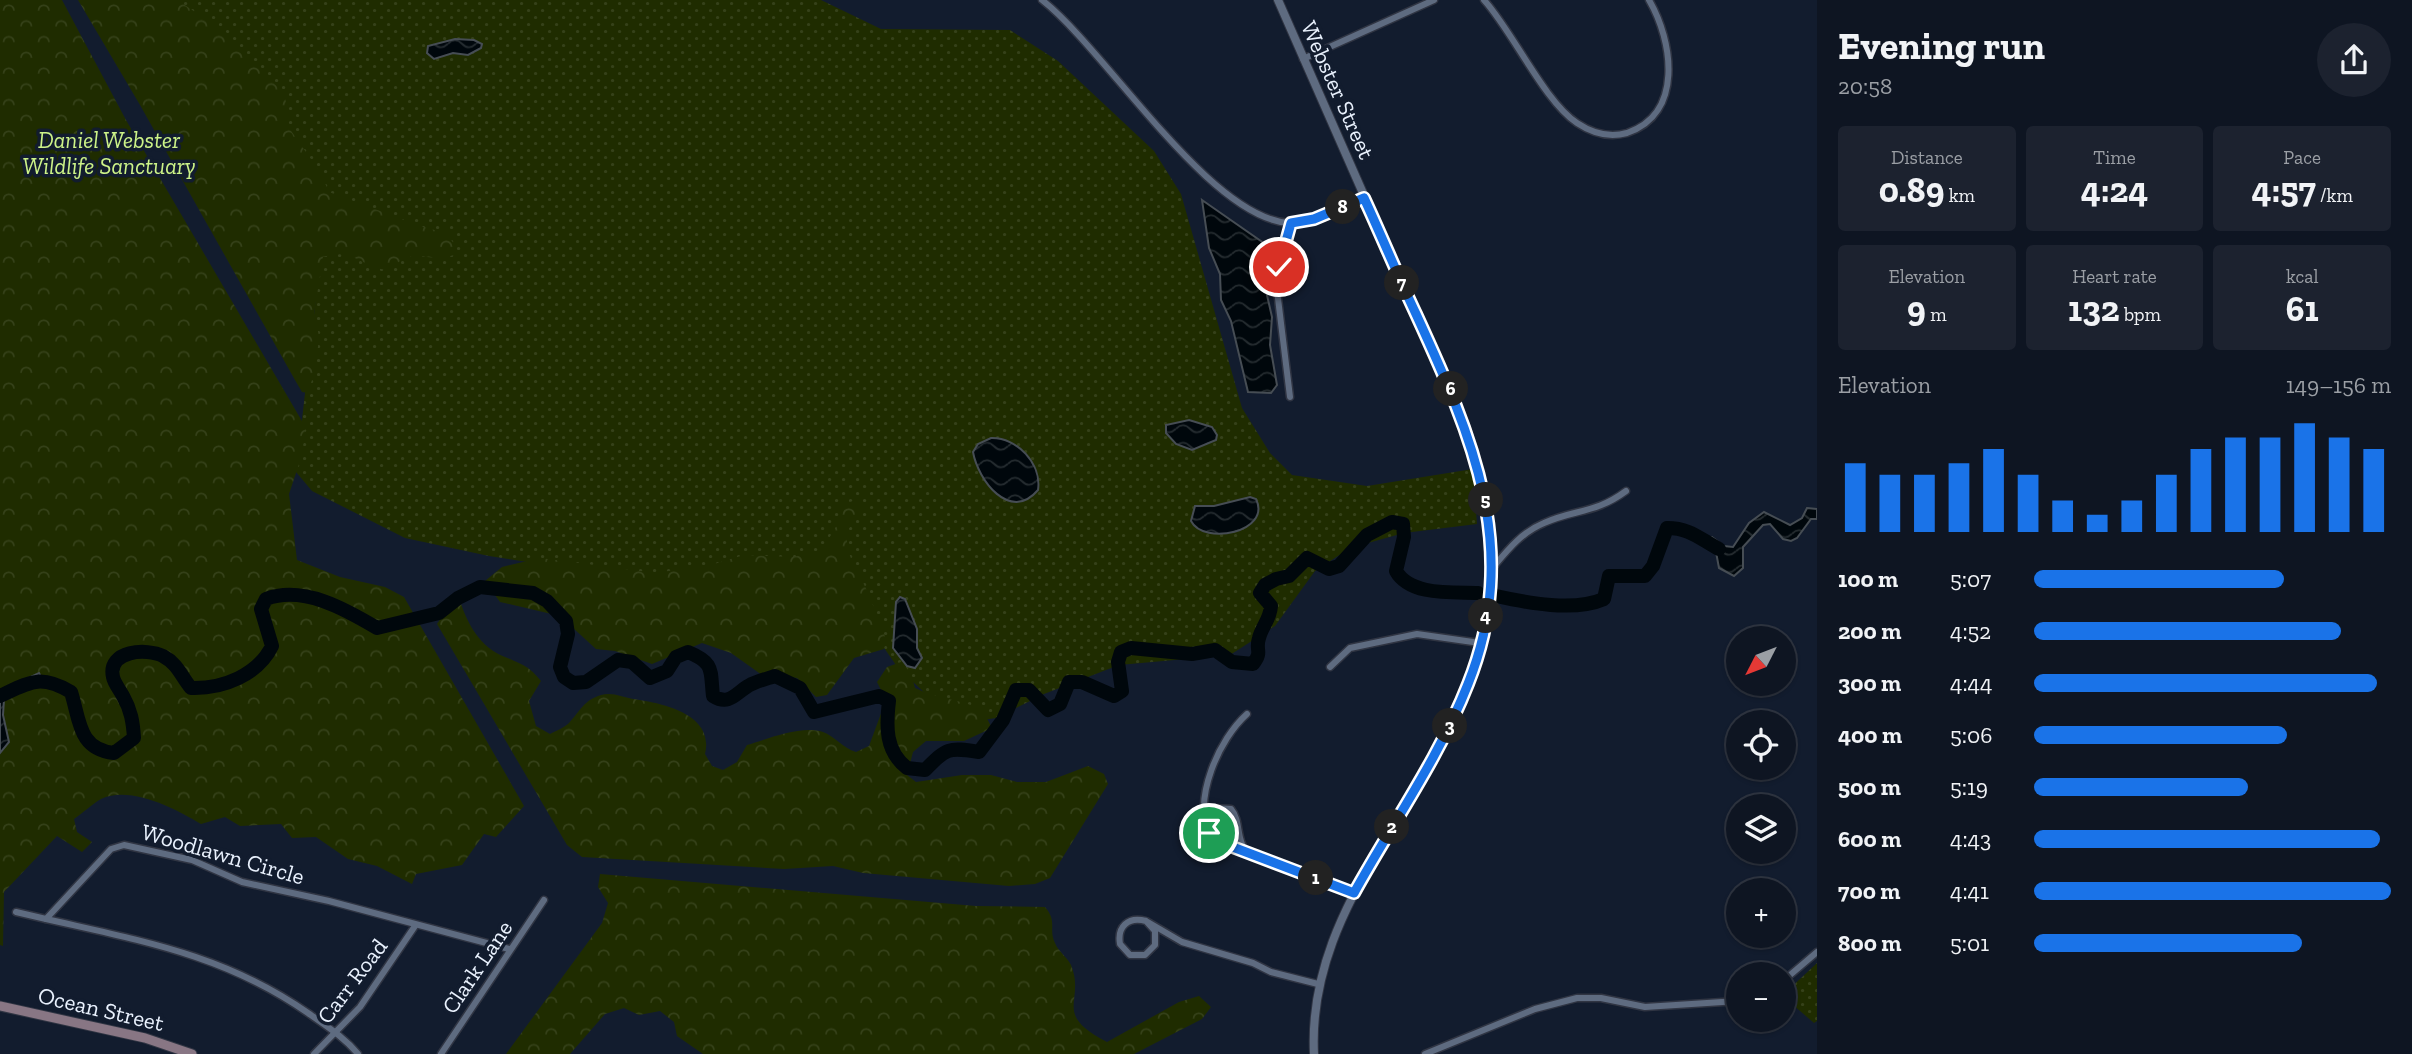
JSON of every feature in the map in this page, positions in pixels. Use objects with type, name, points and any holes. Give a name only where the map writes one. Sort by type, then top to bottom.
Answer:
[{"type":"main road","name":"Ocean Street","points":[[0,1006],[145,1038],[192,1054]]},
{"type":"street","points":[[1042,0],[1088,42],[1130,95],[1203,172],[1258,215],[1291,223],[1314,219],[1364,198]]},
{"type":"street","name":"Webster Street","points":[[1278,0],[1451,390],[1474,450],[1488,513],[1490,571],[1480,643],[1470,681],[1449,728],[1336,929],[1318,984],[1314,1054]]},
{"type":"street","points":[[1303,59],[1434,0]]},
{"type":"street","points":[[1484,0],[1564,111],[1587,130],[1610,135],[1634,130],[1648,121],[1661,107],[1666,96],[1668,64],[1663,33],[1649,0]]},
{"type":"street","points":[[1290,397],[1276,282],[1291,223]]},
{"type":"street","points":[[1490,571],[1514,542],[1529,531],[1561,517],[1603,507],[1626,492]]},
{"type":"street","points":[[1330,667],[1357,646],[1417,634],[1480,643]]},
{"type":"street","points":[[1247,714],[1227,737],[1202,802],[1205,819],[1213,837],[1354,893]]},
{"type":"street","points":[[1205,819],[1214,808],[1231,809],[1237,818],[1238,837],[1246,852]]},
{"type":"street","name":"Woodlawn Circle","points":[[46,919],[111,849],[124,845],[192,860],[242,883],[329,901],[509,950]]},
{"type":"street","name":"Clark Lane","points":[[441,1054],[544,900]]},
{"type":"street","points":[[16,912],[156,942],[223,965],[286,998],[337,1034],[358,1054]]},
{"type":"street","points":[[1146,921],[1155,931],[1154,945],[1144,955],[1130,954],[1120,944],[1121,930],[1131,920],[1146,921],[1182,942],[1253,962],[1271,972],[1318,984]]},
{"type":"street","name":"Carr Road","points":[[314,1054],[337,1034],[360,1007],[415,926]]},
{"type":"street","points":[[1796,970],[1817,952]]},
{"type":"street","points":[[1427,1054],[1535,1009],[1577,998],[1601,998],[1645,1007],[1726,1002]]},
{"type":"green space","name":"Daniel Webster Wildlife Sanctuary","points":[[0,0],[62,0],[126,120],[306,428],[301,458],[289,494],[297,560],[340,577],[385,587],[404,597],[524,806],[496,837],[484,834],[462,865],[416,874],[412,884],[377,866],[348,859],[316,837],[292,838],[281,824],[240,826],[225,817],[201,824],[153,801],[113,795],[101,799],[74,819],[77,832],[92,842],[82,852],[57,836],[4,892],[3,946],[0,945]]},
{"type":"green space","points":[[78,0],[177,0],[227,33],[285,95],[289,128],[320,172],[329,192],[446,233],[455,245],[454,255],[435,258],[415,256],[388,270],[342,254],[323,257],[314,314],[319,336],[316,367],[308,393],[302,392]]},
{"type":"green space","points":[[167,0],[821,0],[881,29],[1010,30],[1058,61],[1154,151],[1181,194],[1242,408],[1270,453],[1292,475],[1367,486],[1473,469],[1477,524],[1404,533],[1350,548],[1315,571],[1275,626],[1230,655],[1119,665],[1044,694],[996,718],[976,721],[941,708],[898,668],[871,629],[659,582],[489,556],[405,538],[312,491],[296,472],[326,210]]},
{"type":"green space","points":[[858,500],[869,506],[856,517],[849,528],[848,550],[886,639],[884,649],[854,658],[827,695],[816,697],[797,678],[762,675],[731,653],[702,643],[652,664],[615,651],[596,649],[560,616],[500,602],[485,581],[502,567],[540,558],[656,573],[714,564],[744,555],[793,557],[821,550],[837,526],[841,504]]},
{"type":"green space","points":[[460,601],[471,627],[482,641],[496,653],[525,666],[541,681],[529,701],[536,726],[550,734],[567,724],[590,700],[610,694],[658,704],[684,713],[702,729],[706,740],[705,754],[712,766],[723,770],[737,762],[747,745],[795,731],[823,732],[856,752],[869,746],[886,700],[877,682],[887,667],[901,662],[911,673],[915,688],[982,709],[992,728],[964,741],[926,741],[913,752],[907,775],[916,782],[962,775],[991,775],[1017,782],[1046,782],[1088,766],[1104,774],[1108,784],[1050,878],[1035,884],[1009,886],[863,873],[833,866],[784,869],[582,857],[567,845],[437,624],[446,610]]},
{"type":"green space","points":[[600,874],[976,906],[1045,907],[1051,917],[1055,943],[1071,965],[1075,978],[1075,1015],[1090,1032],[1107,1042],[1179,1002],[1199,996],[1211,1007],[1202,1019],[1134,1054],[703,1054],[677,1036],[674,1022],[660,1011],[639,1015],[624,1008],[605,1014],[570,1054],[506,1054],[602,923],[608,903],[598,887]]},
{"type":"green space","points":[[1817,963],[1817,1021],[1814,1023],[1796,1007],[1796,983]]},
{"type":"water","points":[[455,39],[474,40],[482,44],[481,48],[468,55],[453,53],[434,59],[427,53],[428,46]]},
{"type":"water","points":[[1202,200],[1268,246],[1264,282],[1272,317],[1270,345],[1277,385],[1271,393],[1248,392],[1231,321],[1221,300],[1220,274],[1209,248]]},
{"type":"water","points":[[1189,420],[1212,427],[1217,435],[1216,440],[1192,450],[1176,444],[1166,433],[1166,425]]},
{"type":"water","points":[[991,438],[1010,442],[1032,462],[1038,490],[1027,499],[1017,502],[1006,500],[988,485],[981,474],[973,452],[978,444]]},
{"type":"water","points":[[1250,497],[1256,499],[1258,510],[1254,520],[1234,532],[1209,533],[1198,529],[1191,521],[1195,506],[1214,506]]},
{"type":"water","points":[[1807,508],[1817,509],[1817,519],[1811,519],[1797,538],[1791,541],[1783,539],[1770,524],[1763,525],[1743,547],[1743,568],[1734,576],[1719,568],[1716,552],[1703,540],[1712,537],[1724,546],[1733,547],[1749,523],[1764,512],[1790,525],[1802,518]]},
{"type":"water","points":[[900,597],[905,599],[917,629],[917,648],[922,658],[915,668],[907,666],[893,648],[896,602]]},
{"type":"water","points":[[39,673],[42,679],[39,683],[4,699],[3,715],[9,742],[0,753],[0,691]]},
{"type":"waterway","points":[[0,696],[35,682],[60,686],[71,692],[82,732],[87,739],[93,746],[114,753],[134,738],[130,711],[113,677],[113,668],[122,656],[139,652],[156,653],[172,663],[191,688],[215,686],[249,672],[266,656],[272,646],[261,609],[266,599],[280,595],[309,597],[338,607],[377,628],[439,613],[458,598],[480,587],[533,593],[547,601],[566,621],[568,634],[560,667],[564,677],[573,683],[586,682],[618,660],[632,662],[650,678],[667,671],[676,657],[688,652],[703,660],[710,668],[713,696],[723,700],[732,698],[751,684],[775,676],[800,688],[814,712],[879,696],[889,701],[887,720],[894,754],[907,768],[925,770],[938,757],[949,751],[979,752],[1003,720],[1016,690],[1029,690],[1048,710],[1060,704],[1069,682],[1082,682],[1114,696],[1122,691],[1118,662],[1121,652],[1131,648],[1192,654],[1215,650],[1232,662],[1253,664],[1258,656],[1260,634],[1271,606],[1260,593],[1265,585],[1289,576],[1307,558],[1329,569],[1339,566],[1367,535],[1392,522],[1403,524],[1404,537],[1396,571],[1402,579],[1421,589],[1478,593]]},
{"type":"waterway","points":[[1496,596],[1565,606],[1604,599],[1609,576],[1645,576],[1653,566],[1667,528],[1689,532],[1719,549]]},
{"type":"route","points":[[1209,833],[1230,846],[1354,893],[1433,760],[1449,728],[1470,681],[1488,605],[1491,541],[1479,469],[1451,390],[1364,198],[1314,219],[1291,223],[1279,267]]}]
